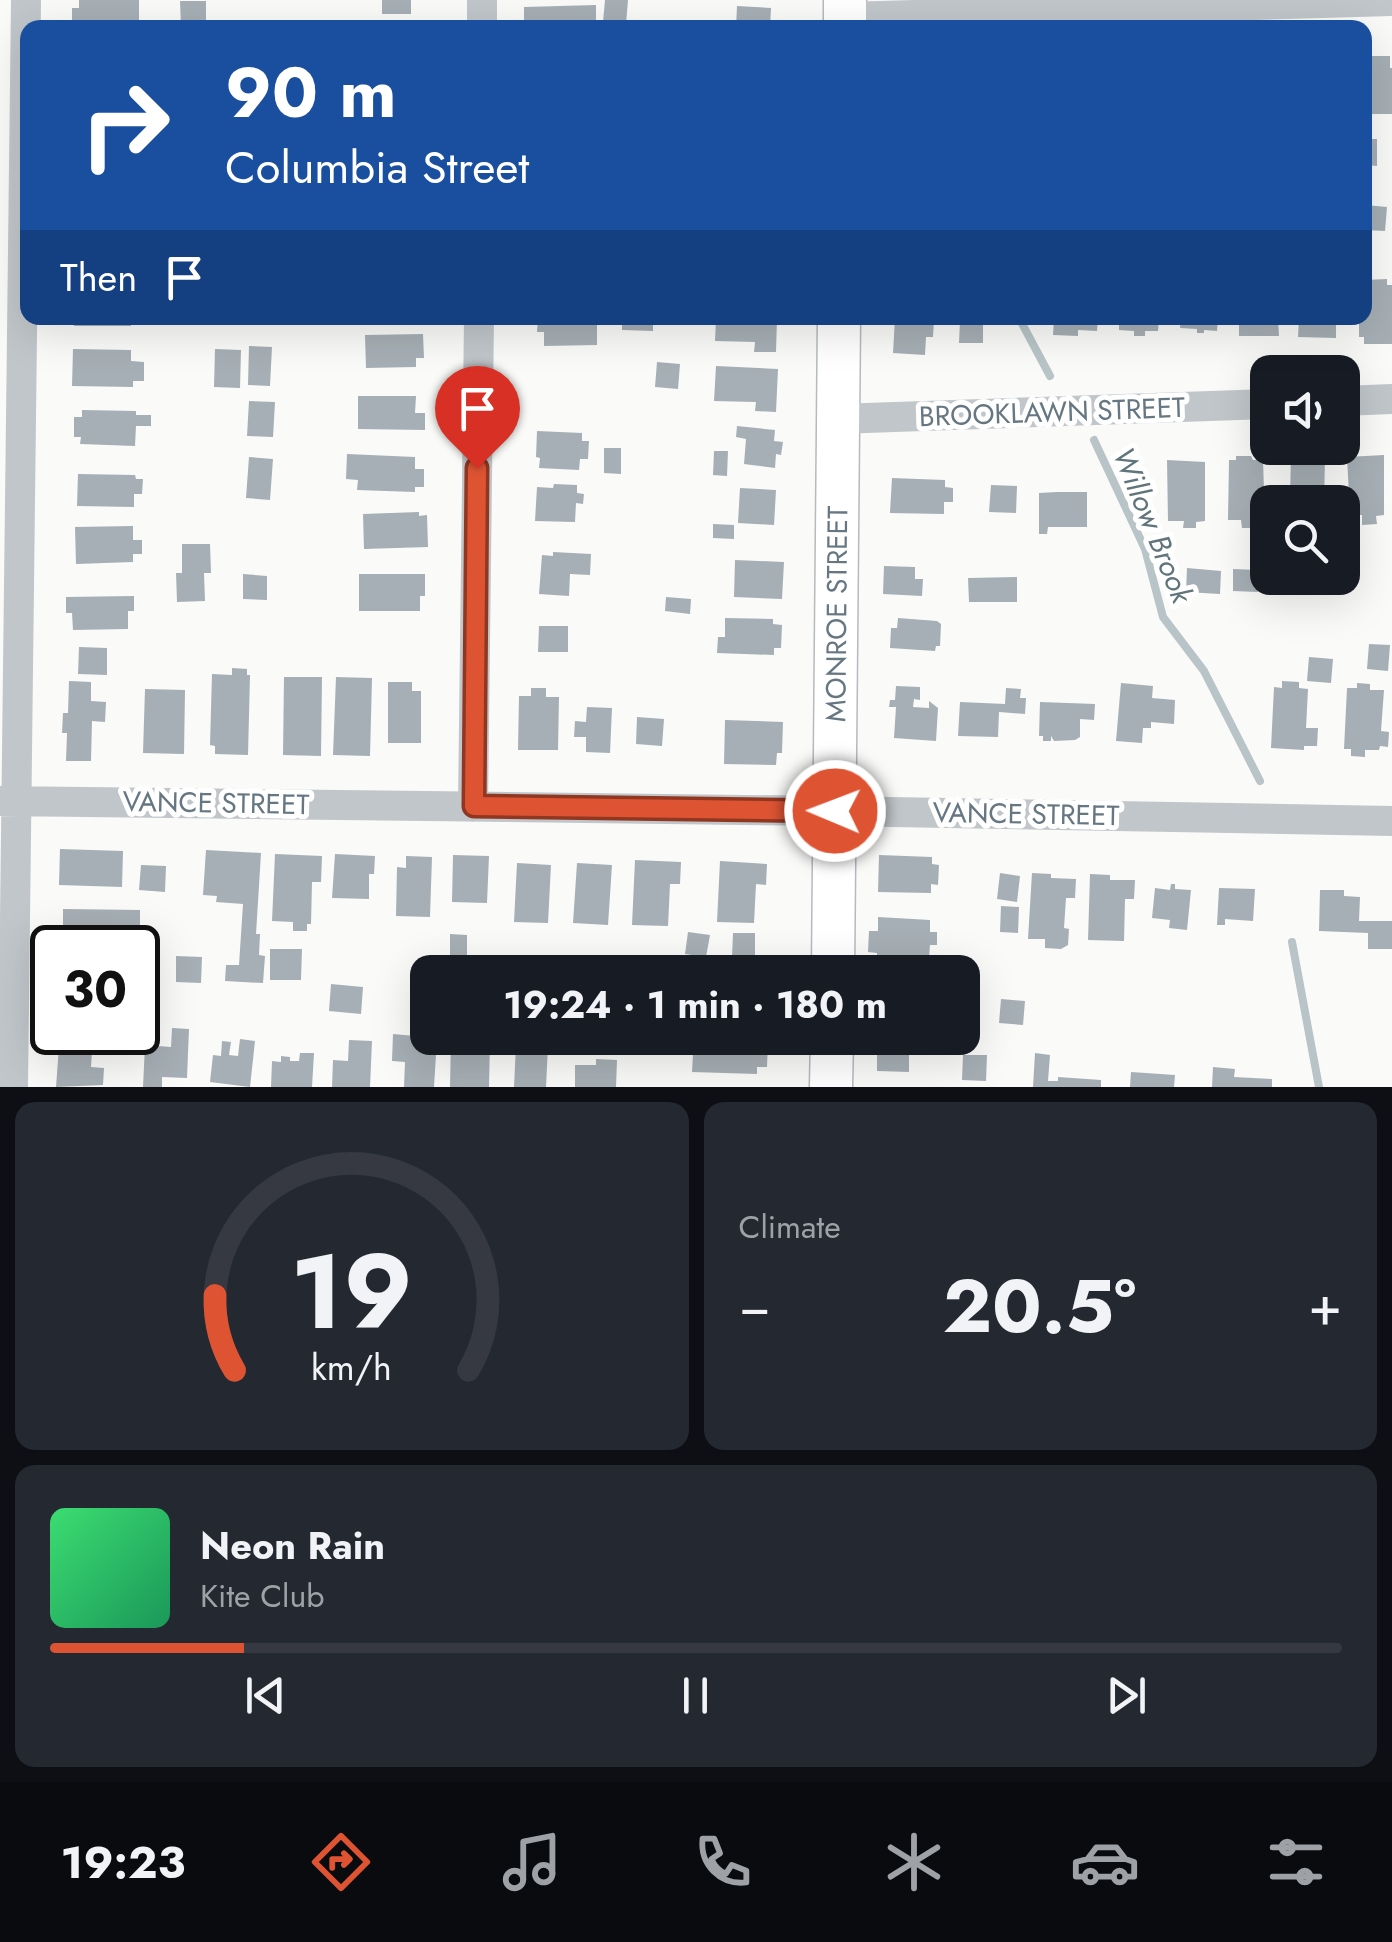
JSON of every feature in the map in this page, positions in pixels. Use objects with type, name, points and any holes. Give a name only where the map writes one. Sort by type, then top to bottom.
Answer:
[{"type":"street","points":[[845,15],[1392,1]]},
{"type":"street","points":[[13,1087],[9,801],[20,283]]},
{"type":"street","points":[[474,806],[479,325]]},
{"type":"street","name":"MONROE STREET","points":[[833,955],[839,325]]},
{"type":"street","points":[[1360,401],[1392,400]]},
{"type":"street","name":"BROOKLAWN STREET","points":[[838,419],[1250,405]]},
{"type":"street","name":"VANCE STREET","points":[[9,801],[1392,821]]},
{"type":"street","points":[[831,1087],[832,1055]]},
{"type":"building","points":[[79,0],[139,0],[139,20],[72,20],[72,8],[79,8]]},
{"type":"building","points":[[382,0],[411,0],[411,14],[382,14]]},
{"type":"building","points":[[605,0],[628,0],[626,20],[603,20]]},
{"type":"building","points":[[180,1],[206,1],[206,20],[181,20]]},
{"type":"building","points":[[596,5],[596,20],[524,20],[524,7]]},
{"type":"building","points":[[737,6],[771,8],[770,20],[736,20]]},
{"type":"building","points":[[1372,56],[1390,56],[1392,114],[1372,114]]},
{"type":"building","points":[[1372,139],[1377,139],[1377,166],[1372,166]]},
{"type":"building","points":[[1372,206],[1387,207],[1385,231],[1372,230]]},
{"type":"building","points":[[1387,279],[1387,285],[1392,285],[1392,344],[1364,344],[1364,337],[1359,337],[1359,325],[1372,325],[1372,280]]},
{"type":"building","points":[[538,325],[597,325],[597,345],[544,346],[544,332],[537,332]]},
{"type":"building","points":[[622,325],[653,325],[653,331],[622,330]]},
{"type":"building","points":[[716,325],[777,325],[776,352],[754,352],[755,342],[715,341]]},
{"type":"building","points":[[895,325],[934,325],[933,337],[926,337],[925,355],[893,353]]},
{"type":"building","points":[[960,325],[983,325],[983,343],[959,343]]},
{"type":"building","points":[[1054,325],[1097,325],[1097,331],[1078,330],[1078,336],[1053,335]]},
{"type":"building","points":[[1119,325],[1158,325],[1158,331],[1145,331],[1145,336],[1119,330]]},
{"type":"building","points":[[1217,325],[1217,331],[1204,333],[1180,328]]},
{"type":"building","points":[[1239,325],[1278,325],[1279,336],[1239,336]]},
{"type":"building","points":[[1299,325],[1336,325],[1336,338],[1298,337]]},
{"type":"building","points":[[423,334],[424,358],[416,358],[416,367],[366,368],[365,335]]},
{"type":"building","points":[[249,346],[272,347],[270,386],[248,385]]},
{"type":"building","points":[[73,349],[131,350],[131,361],[144,362],[144,381],[133,381],[133,387],[72,386]]},
{"type":"building","points":[[215,349],[241,350],[240,388],[214,387]]},
{"type":"building","points":[[657,362],[680,364],[678,389],[655,387]]},
{"type":"building","points":[[716,366],[778,369],[776,412],[755,411],[756,402],[714,401]]},
{"type":"building","points":[[358,396],[416,396],[415,413],[425,413],[425,430],[358,429]]},
{"type":"building","points":[[249,401],[275,402],[273,437],[247,436]]},
{"type":"building","points":[[82,410],[136,411],[136,415],[151,415],[151,426],[136,426],[135,446],[80,444],[81,437],[74,437],[74,417],[82,417]]},
{"type":"building","points":[[737,426],[775,430],[774,441],[783,442],[781,455],[776,454],[775,468],[744,464],[746,439],[736,437]]},
{"type":"building","points":[[537,431],[582,433],[582,441],[589,441],[588,459],[580,459],[579,470],[539,468]]},
{"type":"building","points":[[604,448],[621,448],[621,474],[604,473]]},
{"type":"building","points":[[714,451],[728,451],[727,476],[713,475]]},
{"type":"building","points":[[347,454],[415,457],[415,469],[424,469],[424,487],[415,487],[415,492],[357,490],[358,480],[346,479]]},
{"type":"building","points":[[1384,455],[1384,515],[1376,516],[1377,524],[1362,525],[1360,485],[1348,485],[1347,465],[1360,465],[1360,456]]},
{"type":"building","points":[[1236,456],[1250,456],[1250,465],[1263,465],[1264,485],[1250,485],[1250,528],[1242,528],[1241,520],[1228,520],[1229,460],[1236,460]]},
{"type":"building","points":[[249,457],[273,459],[270,500],[246,498]]},
{"type":"building","points":[[1167,460],[1205,462],[1205,521],[1196,522],[1196,528],[1183,528],[1184,521],[1168,521]]},
{"type":"building","points":[[1291,465],[1325,465],[1324,485],[1290,485]]},
{"type":"building","points":[[78,474],[135,475],[136,479],[143,479],[142,494],[134,494],[134,507],[77,506]]},
{"type":"building","points":[[892,478],[945,480],[945,487],[953,488],[953,502],[944,502],[944,514],[890,513]]},
{"type":"building","points":[[554,484],[577,485],[577,493],[584,494],[583,504],[576,503],[575,522],[535,521],[537,487],[553,488]]},
{"type":"building","points":[[991,485],[1017,486],[1016,513],[989,512]]},
{"type":"building","points":[[740,488],[776,490],[774,525],[738,523]]},
{"type":"building","points":[[1087,492],[1087,527],[1048,527],[1047,534],[1039,534],[1039,493]]},
{"type":"building","points":[[419,512],[419,516],[427,515],[428,547],[364,549],[363,514]]},
{"type":"building","points":[[713,524],[734,525],[734,539],[713,538]]},
{"type":"building","points":[[133,526],[133,540],[142,540],[142,554],[133,554],[133,562],[76,564],[75,527]]},
{"type":"building","points":[[182,544],[210,544],[211,573],[204,573],[205,601],[177,602],[176,573],[182,573]]},
{"type":"building","points":[[553,552],[591,554],[590,575],[570,574],[569,596],[539,594],[542,555],[553,556]]},
{"type":"building","points":[[735,560],[784,562],[782,599],[734,597]]},
{"type":"building","points":[[884,566],[915,567],[915,579],[923,579],[922,596],[883,594]]},
{"type":"building","points":[[1187,568],[1221,571],[1220,594],[1186,592]]},
{"type":"building","points":[[1233,569],[1250,570],[1250,592],[1233,591]]},
{"type":"building","points":[[243,574],[267,576],[267,600],[243,599]]},
{"type":"building","points":[[359,574],[425,574],[420,611],[359,611]]},
{"type":"building","points":[[1017,577],[1017,602],[969,602],[968,578]]},
{"type":"building","points":[[134,596],[134,611],[128,611],[128,629],[73,630],[72,613],[66,613],[66,597]]},
{"type":"building","points":[[666,597],[691,599],[690,614],[665,611]]},
{"type":"building","points":[[725,618],[773,619],[773,624],[782,625],[781,648],[774,648],[774,655],[717,653],[718,637],[725,637]]},
{"type":"building","points":[[898,618],[937,621],[941,624],[940,646],[935,651],[890,648],[891,628],[897,628]]},
{"type":"building","points":[[539,626],[568,626],[568,652],[538,652]]},
{"type":"building","points":[[1369,644],[1390,645],[1388,671],[1367,669]]},
{"type":"building","points":[[79,647],[107,648],[107,675],[78,674]]},
{"type":"building","points":[[1309,657],[1333,659],[1331,683],[1307,681]]},
{"type":"building","points":[[232,668],[247,669],[250,675],[248,755],[215,754],[215,746],[210,745],[212,674],[232,675]]},
{"type":"building","points":[[284,677],[322,677],[321,756],[283,755]]},
{"type":"building","points":[[336,677],[372,678],[370,756],[333,755]]},
{"type":"building","points":[[69,681],[91,682],[91,701],[106,702],[105,722],[92,721],[91,761],[66,761],[67,733],[62,733],[63,713],[68,713]]},
{"type":"building","points":[[1282,681],[1299,682],[1299,688],[1308,689],[1306,728],[1318,728],[1317,746],[1304,746],[1304,750],[1271,748],[1274,687],[1282,688]]},
{"type":"building","points":[[388,682],[412,682],[412,691],[421,691],[421,743],[388,743]]},
{"type":"building","points":[[1121,683],[1153,686],[1152,698],[1175,700],[1174,724],[1151,722],[1151,728],[1143,728],[1142,743],[1116,741]]},
{"type":"building","points":[[1357,683],[1370,684],[1370,690],[1384,690],[1381,731],[1389,732],[1388,747],[1365,750],[1365,757],[1351,756],[1351,749],[1344,749],[1347,688],[1357,688]]},
{"type":"building","points":[[896,686],[920,687],[920,700],[914,699],[913,707],[929,708],[929,701],[938,708],[936,741],[894,738],[896,707],[889,707],[890,700],[895,700]]},
{"type":"building","points":[[531,688],[546,688],[546,697],[559,697],[558,750],[518,750],[519,696],[531,696]]},
{"type":"building","points":[[1006,688],[1021,689],[1020,698],[1026,698],[1025,714],[999,712],[998,737],[958,736],[960,702],[1005,704]]},
{"type":"building","points":[[145,689],[185,690],[184,754],[143,753]]},
{"type":"building","points":[[1040,702],[1095,704],[1094,720],[1080,719],[1080,737],[1075,740],[1054,741],[1051,736],[1051,741],[1043,741],[1043,736],[1039,736]]},
{"type":"building","points":[[587,707],[612,708],[610,753],[586,752],[586,737],[574,737],[575,721],[586,722]]},
{"type":"building","points":[[637,717],[664,719],[662,746],[636,744]]},
{"type":"building","points":[[725,720],[783,722],[782,753],[777,753],[776,765],[724,764]]},
{"type":"building","points":[[60,849],[123,851],[122,887],[59,885]]},
{"type":"building","points":[[206,850],[261,853],[256,934],[260,934],[259,955],[265,956],[263,983],[225,981],[226,965],[239,965],[243,904],[216,902],[217,896],[203,895]]},
{"type":"building","points":[[275,854],[322,856],[321,882],[312,882],[311,924],[307,924],[307,931],[293,931],[293,922],[272,921]]},
{"type":"building","points":[[335,854],[375,856],[374,874],[369,874],[369,899],[332,898]]},
{"type":"building","points":[[453,855],[489,856],[487,903],[452,902]]},
{"type":"building","points":[[879,855],[932,857],[932,864],[939,865],[938,885],[931,884],[931,893],[878,892]]},
{"type":"building","points":[[406,856],[432,857],[430,917],[396,916],[397,867],[406,868]]},
{"type":"building","points":[[635,860],[681,862],[680,884],[670,884],[668,926],[632,925]]},
{"type":"building","points":[[720,861],[767,864],[766,885],[756,884],[754,923],[717,922]]},
{"type":"building","points":[[517,863],[551,865],[548,923],[514,922]]},
{"type":"building","points":[[577,863],[612,865],[608,925],[573,923]]},
{"type":"building","points":[[141,865],[166,866],[165,892],[139,890]]},
{"type":"building","points":[[1000,873],[1020,876],[1017,902],[997,899]]},
{"type":"building","points":[[1032,873],[1076,879],[1075,898],[1066,898],[1064,928],[1069,929],[1068,945],[1061,949],[1045,948],[1045,939],[1028,939]]},
{"type":"building","points":[[1090,874],[1110,875],[1110,880],[1135,880],[1134,899],[1125,899],[1124,941],[1088,940]]},
{"type":"building","points":[[1171,884],[1175,884],[1175,889],[1191,890],[1187,930],[1169,928],[1170,920],[1152,918],[1155,888],[1170,890]]},
{"type":"building","points":[[1219,888],[1255,889],[1253,921],[1225,919],[1225,925],[1217,925]]},
{"type":"building","points":[[1320,890],[1344,890],[1344,896],[1360,897],[1359,921],[1392,921],[1392,949],[1368,949],[1368,933],[1319,931]]},
{"type":"building","points":[[1001,906],[1019,907],[1018,933],[1000,932]]},
{"type":"building","points":[[63,909],[140,910],[140,925],[63,925]]},
{"type":"building","points":[[878,917],[930,920],[930,932],[937,932],[937,945],[930,945],[929,955],[877,955],[868,952],[869,931],[878,931]]},
{"type":"building","points":[[688,932],[710,935],[706,955],[685,954]]},
{"type":"building","points":[[733,933],[755,933],[755,955],[732,955]]},
{"type":"building","points":[[450,934],[467,935],[467,955],[450,955]]},
{"type":"building","points":[[270,949],[302,949],[301,980],[270,980]]},
{"type":"building","points":[[176,956],[202,957],[201,983],[176,982]]},
{"type":"building","points":[[331,984],[363,987],[361,1014],[329,1011]]},
{"type":"building","points":[[1001,999],[1025,1001],[1023,1025],[999,1023]]},
{"type":"building","points":[[172,1028],[189,1029],[187,1078],[162,1077],[162,1087],[143,1087],[145,1055],[160,1055],[160,1046],[171,1047]]},
{"type":"building","points":[[393,1034],[410,1036],[410,1055],[436,1055],[434,1087],[404,1087],[405,1062],[392,1061]]},
{"type":"building","points":[[240,1039],[255,1041],[250,1087],[210,1082],[213,1055],[221,1056],[222,1041],[231,1042],[229,1055],[238,1056]]},
{"type":"building","points":[[349,1040],[372,1041],[370,1087],[332,1087],[333,1060],[348,1061]]},
{"type":"building","points":[[300,1053],[314,1053],[312,1087],[271,1087],[272,1061],[281,1062],[281,1056],[299,1061]]},
{"type":"building","points":[[1035,1053],[1050,1055],[1048,1081],[1058,1081],[1058,1077],[1101,1080],[1101,1087],[1033,1087]]},
{"type":"building","points":[[58,1055],[92,1055],[91,1067],[104,1068],[103,1085],[56,1087]]},
{"type":"building","points":[[451,1055],[490,1055],[489,1087],[450,1087]]},
{"type":"building","points":[[516,1055],[548,1055],[546,1087],[514,1087]]},
{"type":"building","points":[[693,1055],[767,1055],[767,1067],[757,1067],[757,1074],[692,1072]]},
{"type":"building","points":[[877,1055],[909,1055],[909,1072],[877,1071]]},
{"type":"building","points":[[963,1055],[987,1055],[986,1081],[962,1080]]},
{"type":"building","points":[[596,1059],[617,1060],[616,1087],[575,1087],[575,1065],[596,1065]]},
{"type":"building","points":[[1213,1067],[1235,1069],[1234,1077],[1272,1079],[1272,1087],[1212,1087]]},
{"type":"building","points":[[1131,1072],[1175,1075],[1174,1087],[1130,1087]]},
{"type":"waterway","name":"Willow Brook","points":[[1023,325],[1050,376]]},
{"type":"waterway","name":"Willow Brook","points":[[1094,440],[1145,549],[1163,617],[1204,671],[1260,781]]},
{"type":"waterway","name":"Willow Brook","points":[[1292,942],[1319,1087]]},
{"type":"route","points":[[477,468],[474,806],[835,811]]}]
